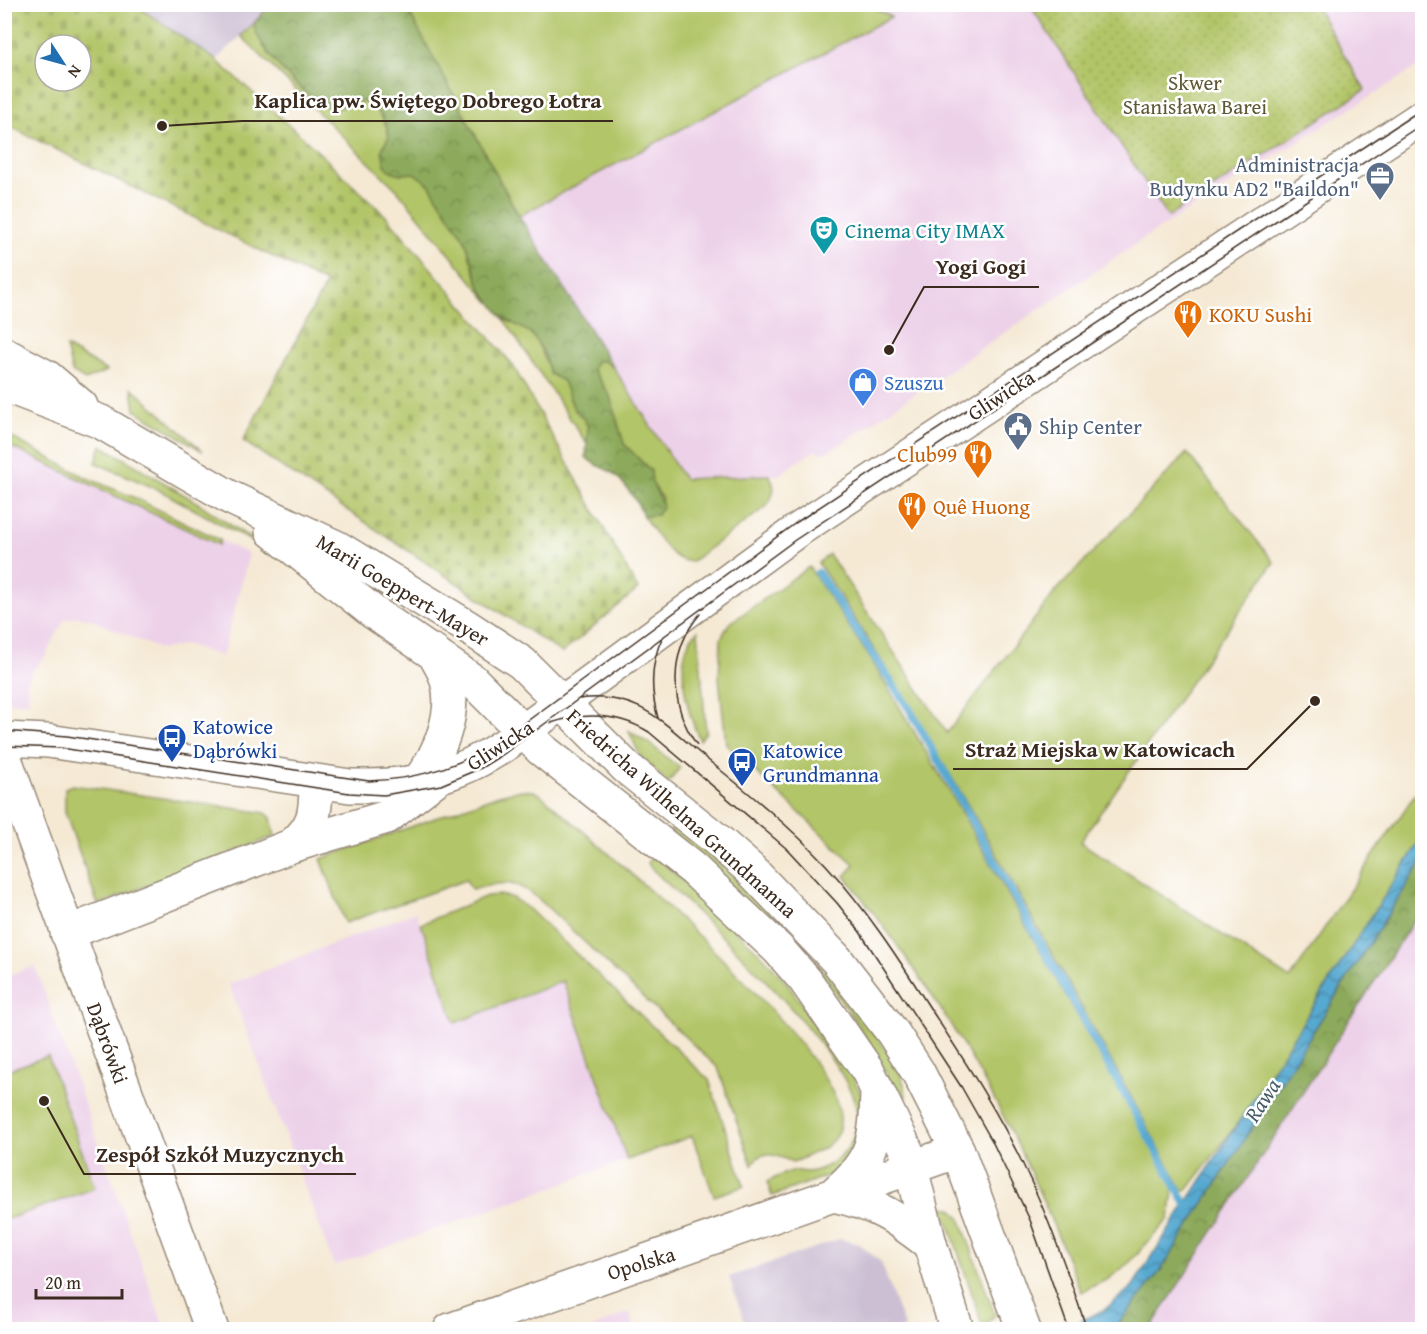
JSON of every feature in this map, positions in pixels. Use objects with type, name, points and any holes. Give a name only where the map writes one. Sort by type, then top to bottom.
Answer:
[{"type":"street","name":"Gliwicka","points":[[4,739],[48,741],[316,782],[391,787],[427,781],[477,762],[523,731],[795,532],[1422,117]]},
{"type":"street","name":"Marii Goeppert-Mayer","points":[[4,354],[47,377],[101,422]]},
{"type":"street","name":"Marii Goeppert-Mayer","points":[[4,385],[101,422],[231,498],[338,548],[522,663],[561,703]]},
{"type":"street","name":"Marii Goeppert-Mayer","points":[[231,498],[373,612],[433,651],[472,680],[523,731]]},
{"type":"street","name":"Gliwicka","points":[[68,933],[291,846],[387,817],[427,781],[449,714],[446,677],[433,651]]},
{"type":"street","name":"Friedricha Wilhelma Grundmanna","points":[[561,703],[627,768],[732,853],[815,935],[893,1033],[922,1079],[958,1152],[1024,1329]]},
{"type":"street","name":"Friedricha Wilhelma Grundmanna","points":[[523,731],[550,757],[679,856],[778,949],[822,1002],[878,1089],[911,1167],[930,1244],[957,1329]]},
{"type":"street","name":"Dąbrówki","points":[[4,756],[212,1329]]},
{"type":"street","name":"Gliwicka","points":[[291,846],[308,833],[315,806],[316,782]]},
{"type":"street","name":"Opolska","points":[[833,1196],[863,1166],[876,1132],[878,1089]]},
{"type":"street","name":"Opolska","points":[[450,1329],[958,1152]]},
{"type":"street","name":"Opolska","points":[[833,1196],[866,1202],[893,1215],[930,1244]]},
{"type":"shaded area","points":[[270,4],[271,7],[216,60],[135,5]]},
{"type":"shaded area","points":[[868,5],[1422,5],[1422,64],[1152,233],[833,449],[823,453],[814,451],[778,475],[685,480],[519,216],[890,17]]},
{"type":"shaded area","points":[[4,439],[249,554],[222,657],[186,644],[161,650],[91,619],[75,616],[64,620],[45,657],[33,670],[26,683],[29,702],[5,702]]},
{"type":"shaded area","points":[[1422,908],[1422,1329],[1150,1330],[1218,1224]]},
{"type":"shaded area","points":[[416,912],[455,1023],[563,981],[627,1160],[334,1266],[229,984]]},
{"type":"shaded area","points":[[35,966],[165,1329],[5,1329],[4,977]]},
{"type":"shaded area","points":[[840,1239],[859,1244],[881,1262],[905,1329],[747,1329],[729,1277]]},
{"type":"shaded area","points":[[629,1312],[635,1329],[591,1329]]},
{"type":"green space","points":[[868,4],[891,17],[519,216],[405,5]]},
{"type":"green space","points":[[4,5],[135,5],[216,60],[308,142],[388,218],[512,364],[638,589],[562,653],[243,441],[326,283],[5,124]]},
{"type":"green space","points":[[270,5],[405,5],[519,216],[614,368],[604,361],[596,361],[593,370],[609,394],[624,444],[651,471],[652,482],[663,505],[657,515],[643,516],[634,498],[620,480],[586,457],[588,427],[574,409],[563,381],[550,374],[543,351],[531,333],[503,318],[481,289],[465,240],[429,184],[414,173],[401,174],[391,171],[385,165],[382,150],[389,136],[386,125],[377,110],[362,101],[340,107],[326,106],[306,93],[272,57],[263,45],[254,23]]},
{"type":"green space","name":"Skwer Stanisława Barei","points":[[1030,5],[1315,5],[1365,90],[1168,217]]},
{"type":"green space","points":[[254,23],[263,45],[282,70],[317,101],[335,108],[362,101],[376,110],[386,125],[389,136],[383,147],[401,174],[414,173],[429,184],[465,240],[477,280],[490,303],[398,191],[241,36]]},
{"type":"green space","points":[[503,318],[519,325],[537,341],[548,367],[556,377],[563,381],[574,409],[588,427],[589,447]]},
{"type":"green space","points":[[66,347],[107,371],[85,380],[72,372]]},
{"type":"green space","points":[[604,360],[614,368],[684,479],[769,475],[773,484],[774,491],[766,507],[692,561],[677,558],[643,516],[657,515],[662,498],[651,482],[651,471],[624,444],[609,394],[593,370],[595,361]]},
{"type":"green space","points":[[132,388],[203,451],[135,410]]},
{"type":"green space","points":[[5,434],[87,478],[133,497],[220,540],[219,545],[5,444]]},
{"type":"green space","points":[[101,445],[198,503],[268,550],[157,489],[96,463]]},
{"type":"green space","points":[[1187,453],[1274,562],[1080,842],[1290,979],[1422,784],[1422,838],[1251,1105],[1189,1188],[1183,1191],[962,794],[868,639],[818,563],[829,554],[947,733],[1056,591]]},
{"type":"green space","points":[[809,567],[872,661],[947,787],[1174,1187],[1169,1219],[1129,1263],[1108,1279],[1081,1292],[1032,1176],[1010,1130],[965,1048],[887,931],[845,876],[855,865],[726,744],[719,677],[721,638],[729,624]]},
{"type":"green space","points":[[698,631],[706,732],[700,740],[690,715],[683,668],[685,653],[690,641]]},
{"type":"green space","points":[[629,731],[650,744],[680,768],[668,783],[640,756]]},
{"type":"green space","points":[[72,785],[266,813],[271,818],[275,836],[98,905],[65,812],[65,788]]},
{"type":"green space","points":[[521,790],[534,791],[541,795],[613,857],[663,902],[765,1003],[805,1051],[832,1092],[840,1124],[838,1132],[829,1144],[793,1162],[770,1154],[760,1156],[752,1165],[718,1068],[542,902],[517,885],[493,885],[472,890],[466,880],[345,923],[321,859],[499,795]]},
{"type":"green space","points":[[674,825],[749,891],[817,963],[888,1053],[901,1075],[906,1097],[899,1097],[859,1027],[831,988],[774,927],[670,831]]},
{"type":"green space","points":[[653,853],[764,957],[786,982],[851,1073],[861,1094],[858,1150],[832,1174],[772,1196],[767,1182],[792,1171],[811,1172],[821,1169],[835,1161],[846,1150],[856,1130],[857,1119],[848,1087],[829,1055],[802,1020],[735,949],[651,868],[648,863]]},
{"type":"green space","points":[[1422,861],[1422,908],[1150,1329],[1116,1329],[1128,1310],[1161,1270]]},
{"type":"green space","points":[[487,896],[511,897],[529,909],[709,1080],[744,1186],[714,1196],[692,1136],[627,1160],[563,981],[455,1023],[421,924]]},
{"type":"green space","points":[[48,1056],[95,1188],[5,1220],[5,1071]]},
{"type":"green space","points":[[943,1207],[952,1209],[960,1218],[995,1315],[983,1327]]},
{"type":"water","name":"Rawa","points":[[1422,838],[1422,861],[1161,1270],[1115,1328],[1071,1329],[1082,1320],[1104,1310],[1132,1287]]},
{"type":"waterway","points":[[818,573],[910,710],[1190,1211]]},
{"type":"tram line","points":[[4,731],[67,736],[369,781],[424,774],[475,755],[507,736],[797,522],[1422,109]]},
{"type":"tram line","points":[[4,746],[61,748],[349,793],[384,795],[441,785],[481,768],[505,753],[795,540],[1422,124]]},
{"type":"tram line","points":[[697,745],[681,713],[676,679],[682,645],[700,614]]},
{"type":"tram line","points":[[658,718],[653,677],[656,656],[663,636]]},
{"type":"tram line","points":[[579,699],[619,700],[635,705],[665,723],[784,824],[827,866],[855,899],[905,969],[1007,1132],[1045,1214],[1087,1330]]},
{"type":"tram line","points":[[551,723],[576,717],[614,718],[649,732],[787,849],[837,903],[860,932],[962,1088],[992,1141],[1030,1220],[1069,1330]]},
{"type":"place","name":"Kaplica pw. Świętego Dobrego Łotra","points":[[162,126]]},
{"type":"place","name":"Administracja Budynku AD2 \"Baildon\"","points":[[1380,202]]},
{"type":"place","name":"Cinema City IMAX","points":[[824,256]]},
{"type":"place","name":"KOKU Sushi","points":[[1188,340]]},
{"type":"place","name":"Yogi Gogi","points":[[889,350]]},
{"type":"place","name":"Szuszu","points":[[863,408]]},
{"type":"place","name":"Ship Center","points":[[1018,452]]},
{"type":"place","name":"Club99","points":[[978,480]]},
{"type":"place","name":"Quê Huong","points":[[912,532]]},
{"type":"place","name":"Straż Miejska w Katowicach","points":[[1315,701]]},
{"type":"place","name":"Katowice Dąbrówki","points":[[172,764]]},
{"type":"place","name":"Katowice Grundmanna","points":[[742,788]]},
{"type":"place","name":"Zespół Szkół Muzycznych","points":[[44,1101]]}]
